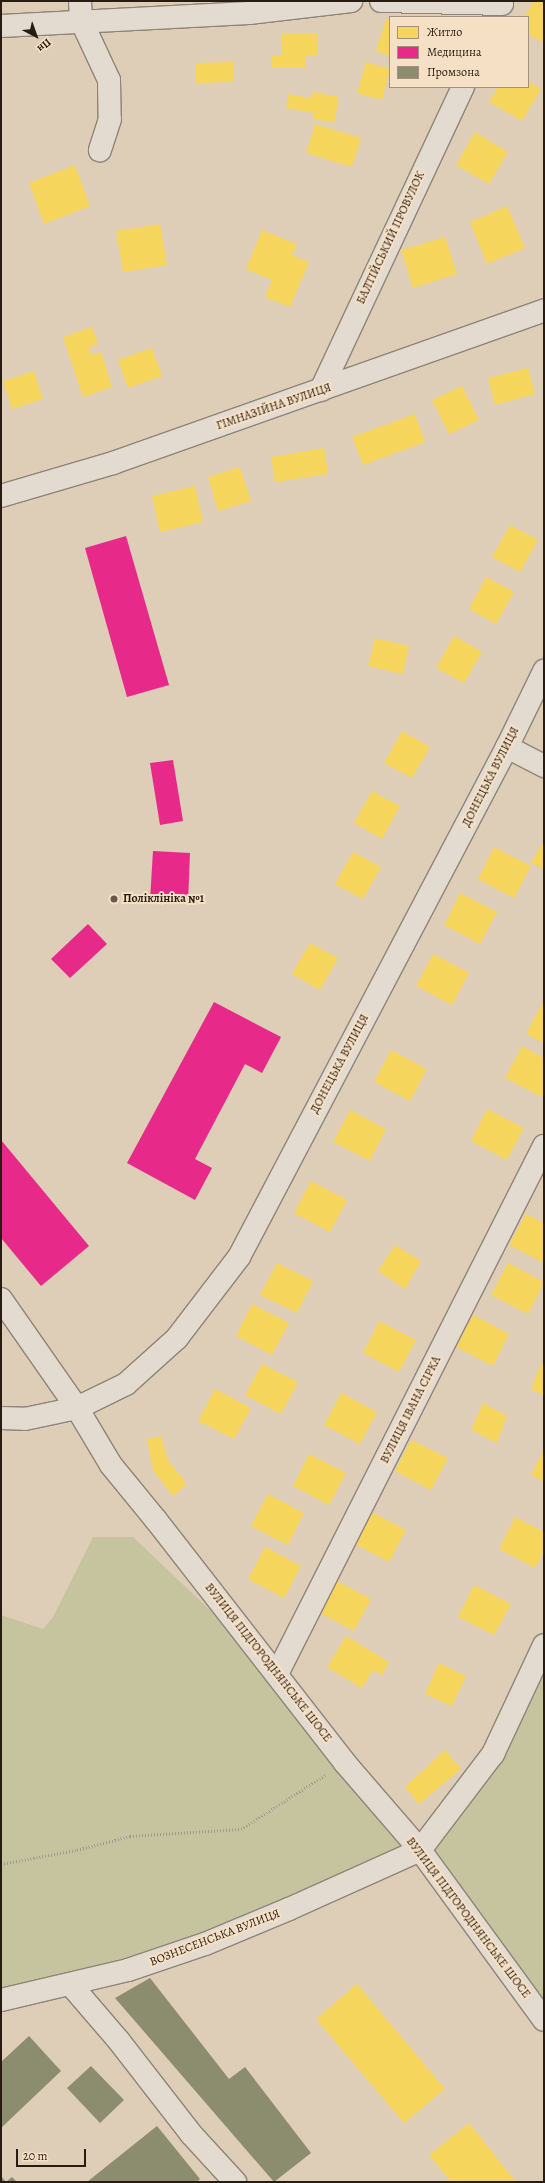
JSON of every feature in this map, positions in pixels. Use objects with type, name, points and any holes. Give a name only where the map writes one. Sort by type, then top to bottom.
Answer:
[{"type":"street","points":[[1,26],[80,11],[249,13],[351,1]]},
{"type":"street","points":[[382,1],[500,8]]},
{"type":"street","points":[[80,11],[109,80],[110,120],[100,150]]},
{"type":"street","name":"БАЛТІЙСЬКИЙ ПРОВУЛОК","points":[[321,390],[463,88]]},
{"type":"street","name":"ГІМНАЗІЙНА ВУЛИЦЯ","points":[[1,496],[113,463],[544,310]]},
{"type":"street","name":"ДОНЕЦЬКА ВУЛИЦЯ","points":[[1,1418],[25,1419],[77,1408],[126,1384],[177,1338],[239,1257],[507,747],[544,671]]},
{"type":"street","points":[[507,747],[544,766]]},
{"type":"street","name":"ВУЛИЦЯ ІВАНА СІРКА","points":[[277,1674],[544,1146]]},
{"type":"street","name":"ВУЛИЦЯ ПІДГОРОДНЯНСЬКЕ ШОСЕ","points":[[1,1299],[77,1408],[111,1465],[277,1674],[345,1763],[420,1850],[544,2020]]},
{"type":"street","points":[[420,1850],[493,1754],[544,1645]]},
{"type":"street","name":"ВОЗНЕСЕНСЬКА ВУЛИЦЯ","points":[[1,2000],[71,1985],[128,1970],[205,1944],[289,1909],[420,1850]]},
{"type":"street","points":[[71,1985],[120,2041],[192,2135],[235,2182]]},
{"type":"path","points":[[1,1864],[77,1850],[130,1836],[241,1829],[345,1763]]},
{"type":"shaded area","points":[[93,1537],[133,1537],[277,1674],[419,1850],[289,1909],[1,2000],[1,1615],[43,1629],[53,1617]]},
{"type":"shaded area","points":[[544,1645],[544,2020],[419,1850],[493,1754]]},
{"type":"building: Житло","points":[[534,1],[544,1],[544,43],[529,35],[529,16],[525,16]]},
{"type":"building: Житло","points":[[386,19],[389,20],[389,56],[376,51]]},
{"type":"building: Житло","points":[[282,34],[317,34],[317,55],[305,55],[305,67],[272,67],[272,56],[282,56]]},
{"type":"building: Житло","points":[[233,62],[233,82],[196,83],[196,63]]},
{"type":"building: Житло","points":[[366,62],[389,69],[382,100],[357,93]]},
{"type":"building: Житло","points":[[529,82],[541,89],[522,121],[489,102],[497,88],[529,88]]},
{"type":"building: Житло","points":[[313,92],[339,97],[334,123],[313,119],[314,113],[286,108],[288,94],[312,98]]},
{"type":"building: Житло","points":[[315,124],[361,138],[352,167],[306,153]]},
{"type":"building: Житло","points":[[475,132],[508,152],[489,184],[456,165]]},
{"type":"building: Житло","points":[[75,165],[90,206],[44,224],[29,183]]},
{"type":"building: Житло","points":[[507,206],[525,248],[487,264],[470,222]]},
{"type":"building: Житло","points":[[160,224],[167,265],[123,272],[116,231]]},
{"type":"building: Житло","points":[[262,230],[297,244],[292,255],[309,262],[290,307],[265,297],[272,280],[246,269]]},
{"type":"building: Житло","points":[[445,237],[457,274],[413,288],[401,250]]},
{"type":"building: Житло","points":[[92,327],[98,344],[89,347],[91,355],[101,352],[112,387],[83,397],[63,337]]},
{"type":"building: Житло","points":[[152,348],[162,376],[128,388],[118,360]]},
{"type":"building: Житло","points":[[528,368],[535,394],[495,405],[488,378]]},
{"type":"building: Житло","points":[[34,371],[43,399],[12,409],[3,381]]},
{"type":"building: Житло","points":[[462,386],[479,420],[449,434],[432,400]]},
{"type":"building: Житло","points":[[415,414],[425,442],[363,465],[352,437]]},
{"type":"building: Житло","points":[[324,448],[328,474],[275,482],[271,457]]},
{"type":"building: Житло","points":[[240,467],[251,501],[218,511],[208,477]]},
{"type":"building: Житло","points":[[195,486],[203,522],[160,532],[152,496]]},
{"type":"building: Житло","points":[[510,525],[538,540],[520,572],[492,557]]},
{"type":"building: Житло","points":[[486,577],[514,592],[496,624],[469,609]]},
{"type":"building: Житло","points":[[454,636],[482,652],[464,683],[436,668]]},
{"type":"building: Житло","points":[[375,638],[409,646],[403,674],[368,666]]},
{"type":"building: Житло","points":[[402,731],[430,747],[412,778],[384,763]]},
{"type":"building: Житло","points":[[372,791],[400,806],[382,839],[354,823]]},
{"type":"building: Житло","points":[[542,843],[544,844],[544,869],[531,863]]},
{"type":"building: Житло","points":[[494,847],[531,866],[514,898],[478,879]]},
{"type":"building: Житло","points":[[353,852],[381,867],[363,899],[335,884]]},
{"type":"building: Житло","points":[[460,893],[497,912],[480,944],[444,925]]},
{"type":"building: Житло","points":[[310,943],[338,958],[320,990],[292,974]]},
{"type":"building: Житло","points":[[433,954],[469,973],[452,1005],[416,986]]},
{"type":"building: Житло","points":[[543,1002],[544,1003],[544,1043],[526,1034]]},
{"type":"building: Житло","points":[[522,1046],[544,1058],[544,1093],[542,1097],[505,1078]]},
{"type":"building: Житло","points":[[391,1050],[427,1069],[410,1101],[374,1082]]},
{"type":"building: Житло","points":[[487,1109],[524,1128],[507,1160],[471,1141]]},
{"type":"building: Житло","points":[[350,1110],[386,1129],[370,1161],[333,1142]]},
{"type":"building: Житло","points":[[311,1181],[347,1200],[330,1232],[294,1213]]},
{"type":"building: Житло","points":[[526,1214],[544,1223],[544,1263],[509,1245]]},
{"type":"building: Житло","points":[[395,1245],[421,1261],[405,1289],[378,1271]]},
{"type":"building: Житло","points":[[277,1263],[313,1281],[297,1313],[260,1295]]},
{"type":"building: Житло","points":[[508,1263],[544,1282],[528,1314],[491,1295]]},
{"type":"building: Житло","points":[[252,1304],[289,1323],[272,1355],[236,1336]]},
{"type":"building: Житло","points":[[473,1315],[509,1334],[493,1366],[456,1347]]},
{"type":"building: Житло","points":[[379,1321],[416,1340],[399,1372],[363,1353]]},
{"type":"building: Житло","points":[[541,1363],[544,1364],[544,1396],[531,1389]]},
{"type":"building: Житло","points":[[262,1364],[298,1382],[281,1414],[245,1395]]},
{"type":"building: Житло","points":[[215,1389],[251,1408],[234,1439],[198,1421]]},
{"type":"building: Житло","points":[[341,1393],[377,1412],[360,1444],[324,1425]]},
{"type":"building: Житло","points":[[483,1403],[507,1416],[497,1443],[471,1430]]},
{"type":"building: Житло","points":[[161,1436],[168,1460],[187,1484],[173,1496],[153,1470],[147,1439]]},
{"type":"building: Житло","points":[[411,1440],[448,1458],[431,1490],[395,1471]]},
{"type":"building: Житло","points":[[544,1449],[544,1482],[531,1475]]},
{"type":"building: Житло","points":[[309,1454],[346,1473],[329,1505],[293,1486]]},
{"type":"building: Житло","points":[[268,1494],[304,1513],[288,1545],[251,1526]]},
{"type":"building: Житло","points":[[369,1511],[406,1530],[389,1562],[353,1543]]},
{"type":"building: Житло","points":[[515,1517],[544,1532],[544,1551],[535,1568],[499,1549]]},
{"type":"building: Житло","points":[[265,1547],[301,1566],[284,1598],[248,1579]]},
{"type":"building: Житло","points":[[335,1580],[371,1599],[354,1631],[318,1612]]},
{"type":"building: Житло","points":[[474,1585],[511,1604],[494,1635],[458,1617]]},
{"type":"building: Житло","points":[[346,1636],[389,1662],[382,1675],[373,1670],[362,1688],[327,1667]]},
{"type":"building: Житло","points":[[439,1663],[466,1676],[452,1706],[425,1694]]},
{"type":"building: Житло","points":[[445,1750],[461,1769],[419,1804],[405,1787]]},
{"type":"building: Житло","points":[[357,1984],[445,2089],[404,2123],[316,2019]]},
{"type":"building: Житло","points":[[469,2123],[516,2182],[451,2182],[429,2155]]},
{"type":"building: Медицина","points":[[126,536],[169,685],[127,697],[85,548]]},
{"type":"building: Медицина","points":[[173,760],[183,821],[160,825],[150,763]]},
{"type":"building: Медицина","points":[[153,851],[190,853],[188,902],[150,900]]},
{"type":"building: Медицина","points":[[88,924],[107,944],[70,978],[51,959]]},
{"type":"building: Медицина","points":[[214,1002],[281,1037],[262,1073],[245,1064],[195,1159],[212,1168],[195,1200],[127,1163]]},
{"type":"building: Медицина","points":[[1,1140],[89,1246],[41,1286],[1,1238]]},
{"type":"building: Промзона","points":[[150,1978],[229,2079],[245,2067],[311,2153],[274,2182],[115,1998]]},
{"type":"building: Промзона","points":[[29,2036],[61,2071],[1,2128],[1,2062]]},
{"type":"building: Промзона","points":[[91,2066],[124,2100],[100,2123],[67,2088]]},
{"type":"building: Промзона","points":[[157,2126],[200,2179],[197,2182],[87,2182]]},
{"type":"building: Промзона","points":[[1,2176],[6,2182],[1,2182]]},
{"type":"building: Промзона","points":[[12,2177],[17,2182],[6,2182]]},
{"type":"place","name":"Поліклініка №1","points":[[114,899]]}]
